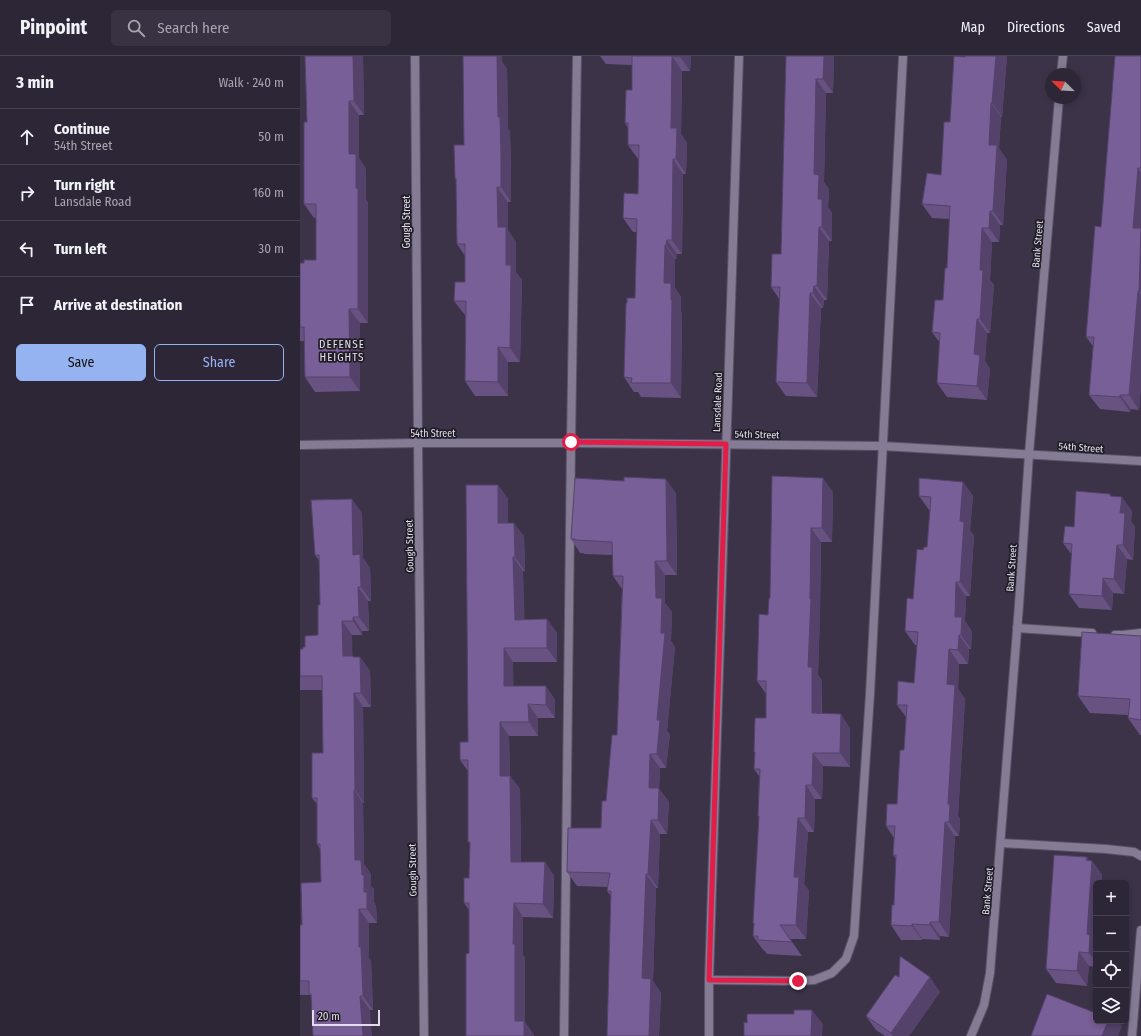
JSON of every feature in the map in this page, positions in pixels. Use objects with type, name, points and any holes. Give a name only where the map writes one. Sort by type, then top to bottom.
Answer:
[{"type":"street","name":"Gough Street","points":[[415,56],[424,1036]]},
{"type":"street","points":[[564,1036],[577,56]]},
{"type":"street","name":"Lansdale Road","points":[[709,1036],[709,980],[739,56]]},
{"type":"street","points":[[709,980],[814,980],[832,973],[846,958],[854,936],[870,694],[903,56]]},
{"type":"street","points":[[1062,68],[1063,56]]},
{"type":"street","name":"Bank Street","points":[[972,1036],[984,1005],[990,972],[1001,843],[1029,454],[1058,104]]},
{"type":"street","name":"54th Street","points":[[300,446],[418,443],[571,442],[882,446],[1141,461]]},
{"type":"street","points":[[1017,628],[1122,636],[1141,633]]},
{"type":"street","points":[[1001,843],[1106,849],[1134,852],[1141,856]]},
{"type":"street","points":[[1132,1036],[1141,930]]},
{"type":"building","points":[[305,56],[353,56],[354,101],[349,101],[349,154],[356,154],[356,188],[358,188],[358,309],[349,309],[350,377],[305,377],[304,327],[300,327],[300,263],[304,263],[304,260],[316,260],[316,204],[304,204],[304,122],[307,122]]},
{"type":"building","points":[[463,56],[497,56],[498,117],[500,117],[501,156],[501,187],[497,187],[498,227],[506,227],[506,265],[511,265],[510,348],[498,347],[498,382],[465,381],[466,301],[454,301],[455,282],[465,282],[465,244],[457,244],[454,145],[464,145]]},
{"type":"building","points":[[632,56],[672,56],[671,128],[677,128],[676,159],[673,159],[672,240],[667,240],[665,245],[664,283],[671,283],[671,383],[631,383],[632,378],[624,377],[626,303],[627,298],[635,298],[637,219],[623,218],[624,193],[638,194],[639,145],[628,145],[628,123],[625,123],[626,90],[632,90]]},
{"type":"building","points":[[786,56],[824,56],[823,79],[816,79],[814,174],[819,175],[818,199],[822,199],[822,227],[819,227],[817,286],[814,286],[813,293],[810,293],[807,383],[776,382],[780,287],[771,287],[772,254],[781,254]]},
{"type":"building","points":[[954,56],[996,56],[991,103],[989,145],[997,145],[993,211],[990,211],[989,228],[982,228],[980,270],[983,270],[980,319],[977,319],[974,354],[980,355],[977,386],[937,383],[940,333],[932,332],[935,300],[943,300],[945,268],[947,268],[950,206],[922,204],[927,173],[941,175],[944,122],[950,122]]},
{"type":"building","points":[[1115,56],[1141,56],[1141,168],[1138,168],[1133,228],[1141,228],[1139,291],[1129,395],[1120,395],[1120,397],[1089,395],[1094,337],[1086,337],[1095,226],[1101,227]]},
{"type":"building","points":[[772,476],[823,478],[822,528],[811,528],[811,599],[808,667],[812,667],[812,713],[841,714],[840,753],[813,753],[812,785],[806,785],[805,818],[798,818],[794,877],[799,877],[796,925],[780,925],[792,942],[758,940],[758,936],[753,936],[760,769],[754,769],[755,718],[766,718],[766,681],[757,681],[759,614],[768,615],[770,598]]},
{"type":"building","points":[[624,477],[666,479],[667,561],[655,561],[656,598],[662,598],[661,633],[665,633],[657,720],[660,720],[657,754],[650,754],[649,788],[659,788],[658,820],[651,820],[648,874],[646,874],[642,978],[651,979],[649,1036],[607,1036],[611,891],[607,891],[610,873],[567,872],[568,828],[601,828],[602,801],[606,801],[612,735],[617,735],[623,576],[613,576],[612,542],[571,539],[575,478],[624,481]]},
{"type":"building","points":[[919,478],[963,482],[960,521],[964,522],[960,582],[956,582],[955,617],[962,617],[961,635],[959,635],[958,650],[949,649],[947,684],[955,685],[948,804],[950,804],[949,822],[945,822],[939,922],[930,922],[930,925],[912,924],[912,926],[891,925],[892,905],[894,905],[896,855],[893,855],[895,826],[886,826],[887,804],[897,804],[900,750],[904,750],[907,705],[897,705],[898,681],[914,683],[918,632],[905,631],[907,598],[913,599],[917,549],[923,550],[924,547],[927,547],[931,497],[919,496]]},
{"type":"building","points":[[466,485],[498,485],[498,523],[514,523],[515,557],[513,557],[515,620],[547,619],[547,648],[504,648],[504,686],[546,686],[546,705],[528,704],[529,722],[500,722],[500,776],[510,776],[511,862],[545,862],[543,904],[514,903],[513,944],[515,944],[515,1021],[524,1021],[524,1036],[466,1036],[466,954],[469,953],[469,903],[464,903],[464,878],[469,878],[470,842],[468,842],[468,760],[460,760],[460,742],[468,742]]},
{"type":"building","points":[[1076,491],[1110,494],[1110,496],[1122,497],[1120,513],[1125,513],[1123,545],[1117,545],[1114,579],[1103,578],[1102,596],[1069,594],[1072,544],[1063,543],[1065,526],[1074,527]]},
{"type":"building","points":[[352,499],[353,555],[360,554],[361,587],[358,587],[359,617],[353,617],[353,621],[342,621],[343,656],[360,657],[361,693],[354,693],[354,790],[355,860],[361,860],[362,875],[364,875],[364,892],[367,892],[367,909],[359,909],[359,947],[361,947],[363,996],[360,996],[363,1036],[313,1036],[309,981],[300,981],[300,925],[302,925],[301,883],[321,882],[320,844],[317,844],[317,798],[312,798],[312,753],[323,753],[322,676],[300,676],[300,649],[305,647],[305,636],[318,635],[318,605],[320,605],[319,555],[315,555],[311,500]]},
{"type":"building","points":[[1082,632],[1141,636],[1141,720],[1128,718],[1130,699],[1078,696]]},
{"type":"building","points":[[1054,855],[1087,857],[1086,860],[1092,861],[1087,934],[1090,935],[1089,953],[1079,952],[1077,971],[1046,969]]},
{"type":"building","points":[[900,956],[930,977],[891,1033],[866,1016],[895,975],[899,977]]},
{"type":"building","points":[[1047,994],[1093,1012],[1093,1024],[1107,1024],[1102,1036],[1031,1036]]},
{"type":"building","points":[[794,1010],[812,1010],[811,1036],[744,1036],[744,1022],[747,1023],[747,1014],[794,1014]]},
{"type":"district","name":"DEFENSE HEIGHTS","points":[[342,350]]},
{"type":"route","points":[[571,442],[726,444],[709,980],[798,981]]}]
